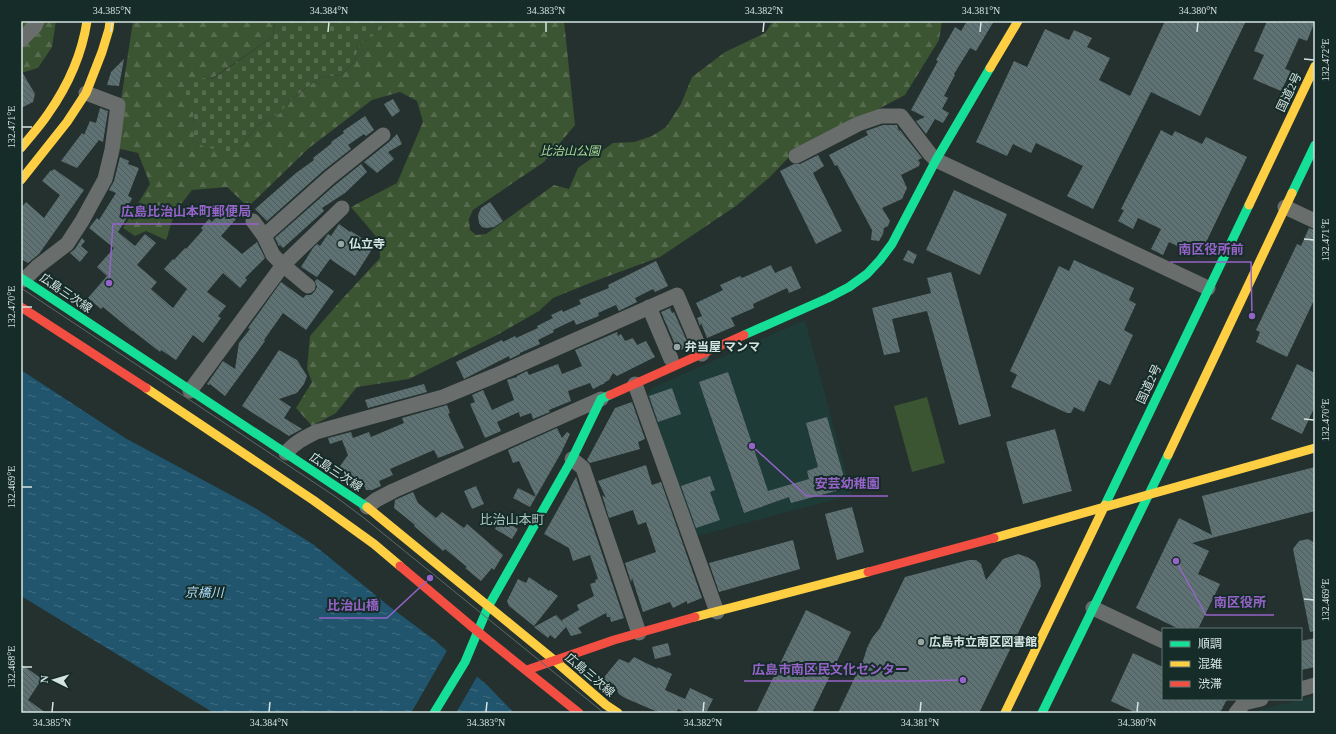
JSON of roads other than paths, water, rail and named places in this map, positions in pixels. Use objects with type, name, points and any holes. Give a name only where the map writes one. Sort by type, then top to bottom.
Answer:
[{"type":"main road","points":[[21,148],[27,130],[48,115],[67,82],[79,50],[87,21]]},
{"type":"main road","points":[[21,180],[67,122],[86,93],[102,52],[110,21]]},
{"type":"main road","points":[[434,713],[465,662],[488,607],[572,459],[601,399],[828,298],[849,287],[867,274],[892,244],[936,160],[1018,21]]},
{"type":"main road","name":"国道2号","points":[[1005,713],[1315,66]]},
{"type":"main road","points":[[1042,713],[1315,145]]},
{"type":"main road","name":"広島三次線","points":[[22,279],[367,507],[554,660],[606,705],[618,713]]},
{"type":"main road","points":[[21,306],[177,408],[313,500],[374,544],[477,631],[579,713]]},
{"type":"main road","points":[[527,670],[639,633],[1103,508],[1315,448]]},
{"type":"street","points":[[21,40],[35,26],[37,21]]},
{"type":"street","points":[[22,279],[67,244],[82,221],[105,179],[112,150],[118,105],[86,93]]},
{"type":"street","points":[[796,156],[858,124],[881,116],[902,116],[936,160],[1208,288]]},
{"type":"street","points":[[264,236],[329,178],[383,135]]},
{"type":"street","points":[[1285,207],[1315,221]]},
{"type":"street","points":[[190,391],[283,265],[342,208]]},
{"type":"street","points":[[253,221],[264,236],[273,255],[308,286]]},
{"type":"street","points":[[286,453],[296,442],[316,432],[443,397],[677,295],[702,354]]},
{"type":"street","points":[[649,307],[671,359]]},
{"type":"street","points":[[635,384],[717,612]]},
{"type":"street","points":[[367,507],[376,500],[393,491],[601,399]]},
{"type":"street","points":[[572,459],[583,468],[639,633]]},
{"type":"street","points":[[1093,608],[1162,641]]},
{"type":"street","points":[[1302,689],[1315,685]]},
{"type":"street","points":[[1243,707],[1259,700]]},
{"type":"water","name":"京橋川","points":[[21,370],[125,438],[255,508],[314,545],[390,607],[433,639],[487,685],[514,713],[214,713],[21,596]]},
{"type":"tram line","points":[[21,288],[336,497],[364,518],[604,713]]},
{"type":"place","name":"仏立寺","points":[[341,244]]},
{"type":"place","name":"広島比治山本町郵便局","points":[[109,283]]},
{"type":"place","name":"南区役所前","points":[[1252,316]]},
{"type":"place","name":"弁当屋 マンマ","points":[[677,347]]},
{"type":"place","name":"安芸幼稚園","points":[[752,446]]},
{"type":"place","name":"南区役所","points":[[1176,561]]},
{"type":"place","name":"比治山橋","points":[[430,578]]},
{"type":"place","name":"広島市立南区図書館","points":[[921,642]]},
{"type":"place","name":"広島市南区民文化センター","points":[[963,680]]},
{"type":"district","name":"比治山本町","points":[[512,519]]},
{"type":"park label","name":"比治山公園","points":[[570,151]]}]
